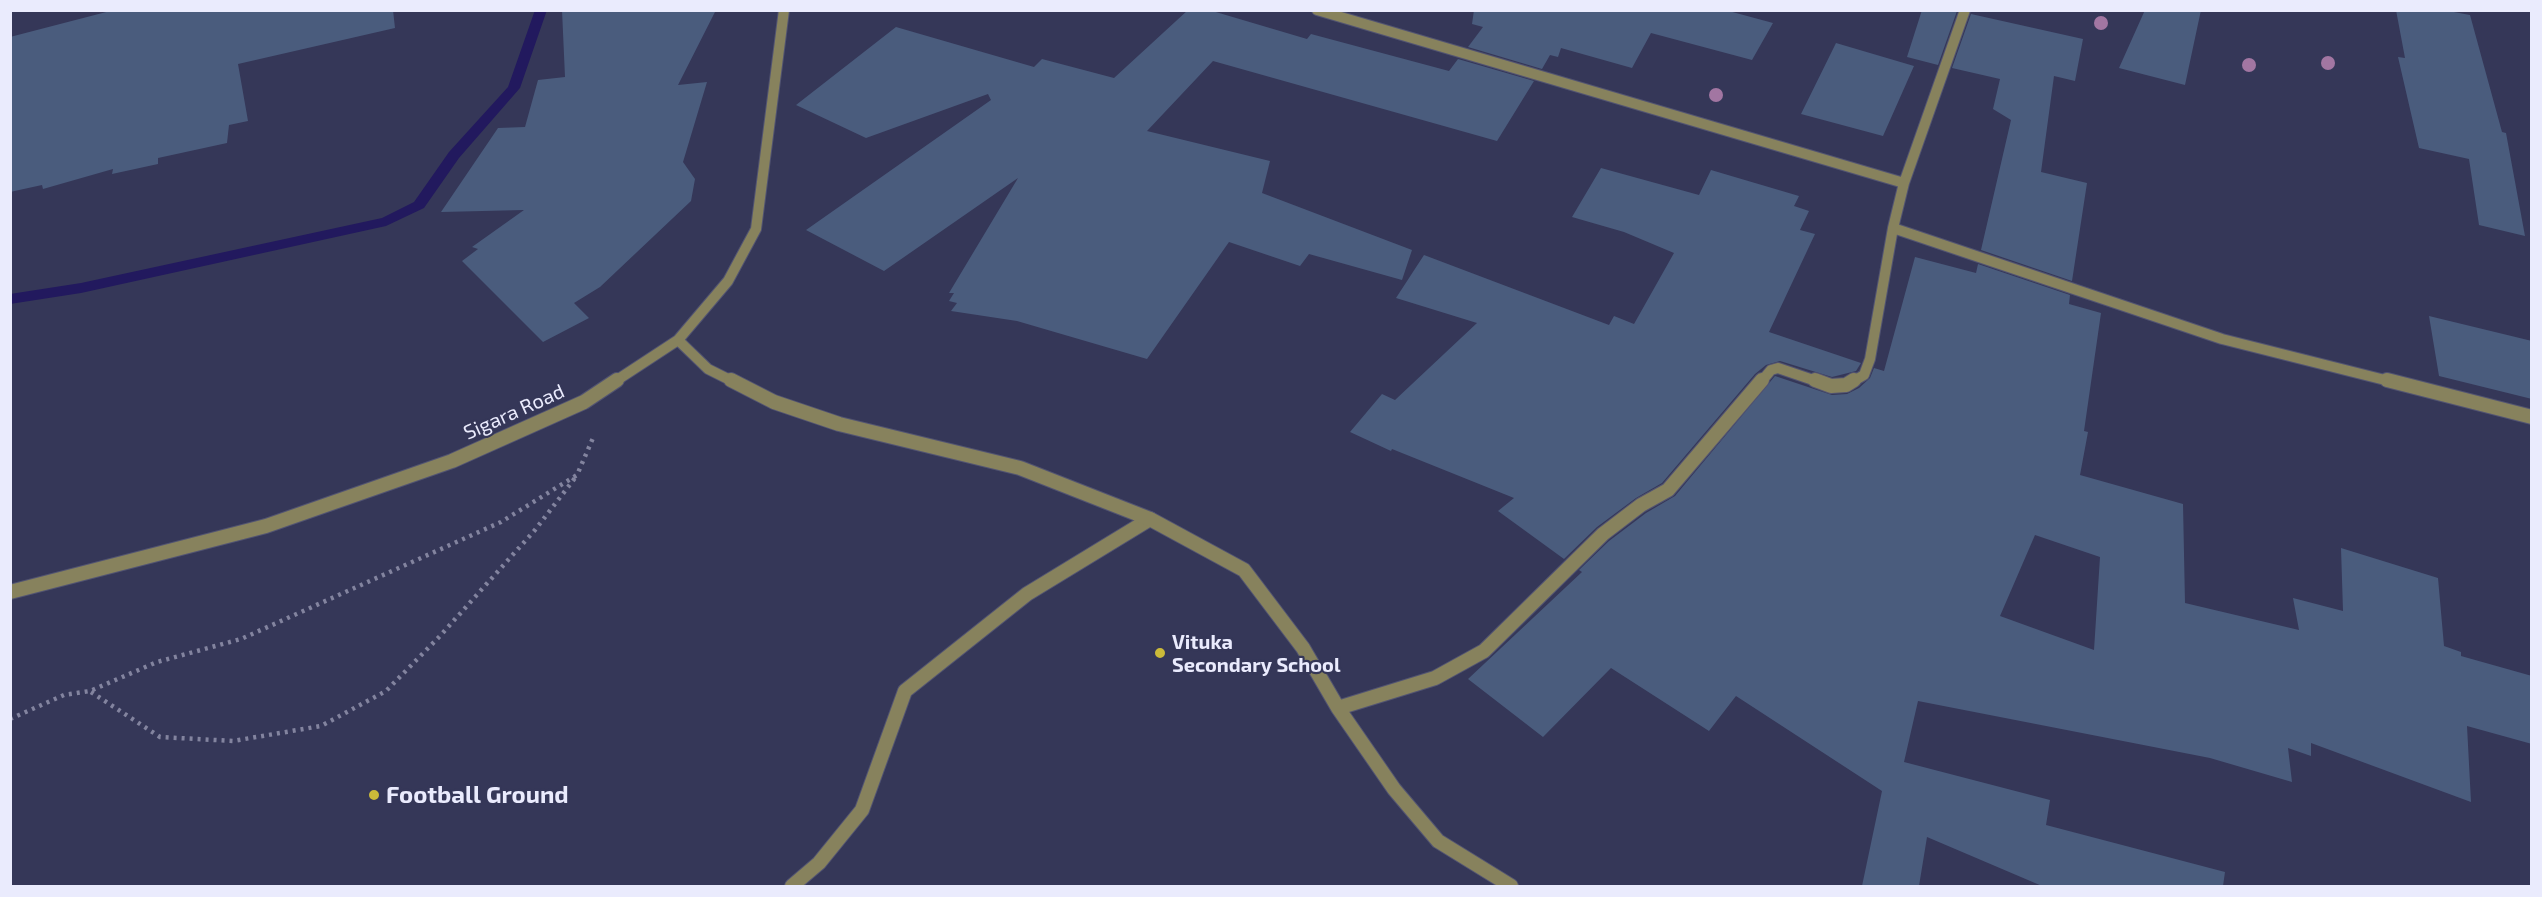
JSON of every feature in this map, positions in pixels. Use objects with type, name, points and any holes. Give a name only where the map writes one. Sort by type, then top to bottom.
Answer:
[{"type":"street","name":"Sigara Road","points":[[10,592],[266,526],[452,460],[584,402],[678,340],[728,281],[756,228],[784,10]]},
{"type":"street","points":[[1317,10],[1904,183]]},
{"type":"street","points":[[1352,20],[1360,10]]},
{"type":"street","points":[[1338,708],[1435,678],[1484,651],[1603,534],[1641,505],[1668,490],[1771,370],[1778,368],[1831,386],[1846,385],[1864,375],[1870,359],[1893,228],[1904,183],[1965,10]]},
{"type":"street","points":[[1893,228],[2222,339],[2532,417]]},
{"type":"street","points":[[678,340],[708,369],[774,402],[839,424],[1020,468],[1150,519],[1244,570],[1303,648],[1338,708],[1394,789],[1438,842],[1511,886]]},
{"type":"street","points":[[792,886],[819,863],[862,810],[904,691],[1027,594],[1150,519]]},
{"type":"path","points":[[90,692],[160,737],[233,741],[321,726],[386,692],[440,636],[535,530],[578,475],[598,426],[584,402]]},
{"type":"path","points":[[10,719],[64,695],[90,692],[158,662],[241,639],[501,522],[578,475]]},
{"type":"building","points":[[114,10],[393,10],[395,28],[238,64],[248,121],[229,125],[227,143],[158,158],[158,164],[112,174],[113,169],[43,189],[42,185],[10,192],[10,37]]},
{"type":"building","points":[[562,10],[716,10],[678,85],[707,82],[683,162],[695,179],[691,201],[600,287],[574,303],[589,318],[543,342],[462,261],[478,249],[472,247],[524,210],[441,212],[498,128],[525,127],[538,80],[565,77]]},
{"type":"building","points":[[1188,10],[1209,10],[1307,39],[1311,34],[1449,71],[1458,59],[1534,81],[1497,141],[1213,61],[1147,131],[1270,161],[1262,193],[1412,250],[1402,280],[1309,254],[1300,266],[1229,242],[1147,359],[1017,321],[951,311],[957,303],[949,301],[954,293],[949,293],[1018,178],[884,271],[806,230],[991,100],[988,94],[866,138],[796,105],[896,27],[1034,67],[1042,59],[1114,78]]},
{"type":"building","points":[[1474,10],[1725,10],[1773,23],[1752,60],[1651,33],[1632,68],[1561,48],[1558,57],[1550,55],[1542,69],[1468,47],[1483,27],[1472,24]]},
{"type":"building","points":[[1922,10],[1957,11],[1938,65],[1907,57]]},
{"type":"building","points":[[2145,10],[2201,10],[2185,85],[2119,68]]},
{"type":"building","points":[[2396,10],[2443,10],[2470,15],[2502,132],[2506,133],[2525,236],[2479,225],[2469,159],[2419,148],[2398,57],[2405,58]]},
{"type":"building","points":[[1971,14],[2083,39],[2075,81],[2054,76],[2041,172],[2087,183],[2072,281],[1981,250],[2011,120],[1993,109],[2000,79],[1952,68]]},
{"type":"building","points":[[1836,43],[1914,66],[1883,136],[1801,114]]},
{"type":"building","points":[[1601,168],[1699,195],[1711,170],[1799,196],[1794,206],[1809,211],[1800,230],[1815,234],[1769,332],[1861,363],[1856,371],[1832,377],[1780,361],[1766,365],[1755,374],[1662,483],[1636,498],[1597,527],[1564,559],[1498,511],[1514,498],[1392,449],[1391,451],[1350,432],[1382,394],[1395,400],[1477,323],[1396,298],[1424,255],[1609,325],[1614,316],[1634,324],[1674,253],[1624,232],[1572,217]]},
{"type":"building","points":[[1915,257],[1976,273],[1978,264],[2070,295],[2069,304],[2101,313],[2084,431],[2088,432],[2080,475],[2183,504],[2185,603],[2299,630],[2293,598],[2343,611],[2341,548],[2438,578],[2444,646],[2461,652],[2461,656],[2532,676],[2532,744],[2467,726],[2471,802],[2311,743],[2311,756],[2288,748],[2292,782],[2210,758],[1918,701],[1904,762],[2050,800],[2046,825],[2225,872],[2223,886],[2042,886],[1927,837],[1919,886],[1862,886],[1882,791],[1736,696],[1709,731],[1611,668],[1543,737],[1468,679],[1582,572],[1579,570],[1609,541],[1646,513],[1675,496],[1775,376],[1832,395],[1847,394],[1859,388],[1870,378],[1874,368],[1884,371]],"holes":[[[2035,535],[2100,557],[2094,650],[2000,616]]]},
{"type":"building","points":[[2429,316],[2532,341],[2532,399],[2439,376]]},
{"type":"waterway","points":[[10,299],[81,288],[386,222],[419,205],[454,155],[514,88],[541,10]]},
{"type":"place","name":"Vituka Secondary School","points":[[1160,653]]},
{"type":"place","name":"Football Ground","points":[[374,795]]}]
